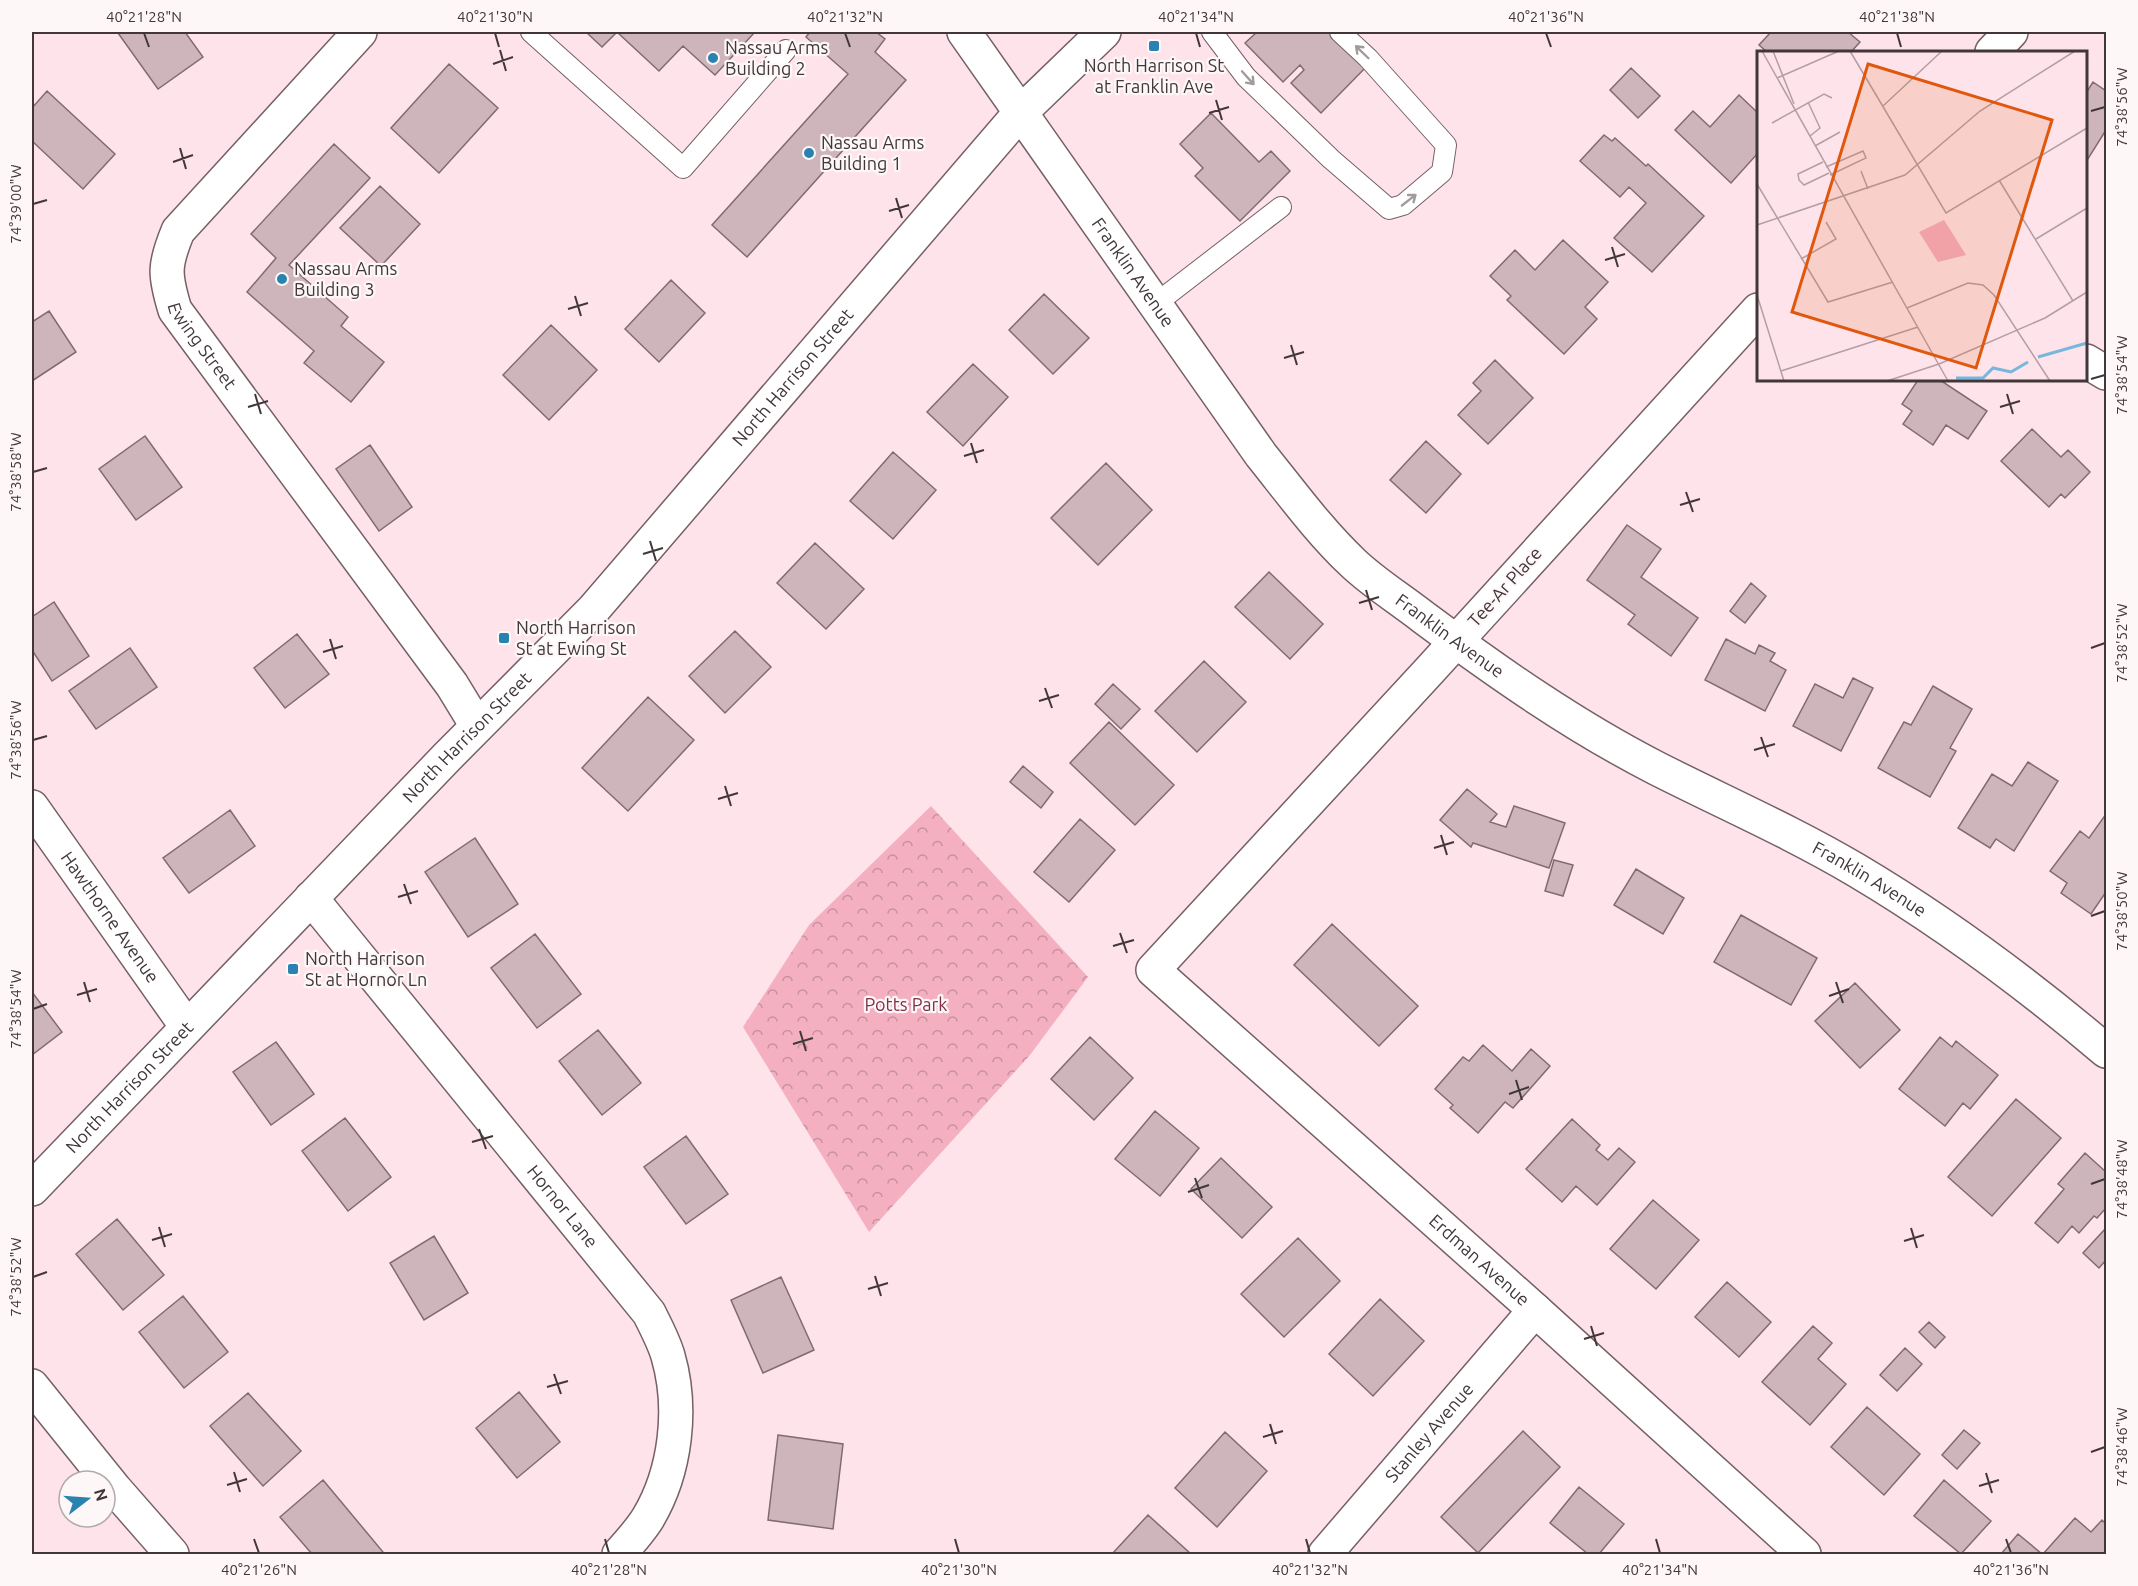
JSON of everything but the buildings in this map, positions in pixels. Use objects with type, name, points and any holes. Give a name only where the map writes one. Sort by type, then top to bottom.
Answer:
[{"type":"street","name":"Ewing Street","points":[[360,32],[178,231],[167,256],[167,283],[175,310],[452,685],[477,726]]},
{"type":"street","name":"Franklin Avenue","points":[[964,32],[1261,455],[1310,516],[1353,563],[1456,641],[1566,717],[1654,767],[1758,817],[1855,869],[1948,927],[2037,993],[2106,1051]]},
{"type":"street","name":"North Harrison Street","points":[[32,1189],[477,726],[593,610],[1020,112],[1104,32]]},
{"type":"street","points":[[1993,51],[2011,32]]},
{"type":"street","name":"Tee-Ar Place","points":[[1153,970],[1757,311]]},
{"type":"street","points":[[2087,362],[2106,373]]},
{"type":"street","name":"Hawthorne Avenue","points":[[32,807],[187,1027]]},
{"type":"street","name":"Hornor Lane","points":[[311,898],[650,1313],[668,1355],[676,1393],[675,1435],[667,1476],[648,1518],[620,1554]]},
{"type":"street","name":"Erdman Avenue","points":[[1153,970],[1535,1310],[1804,1554]]},
{"type":"street","name":"Stanley Avenue","points":[[1325,1554],[1535,1310]]},
{"type":"street","points":[[32,1386],[115,1489],[172,1554]]},
{"type":"lane","points":[[531,32],[683,168],[786,50]]},
{"type":"lane","points":[[1212,32],[1246,77],[1331,159],[1389,209],[1403,205],[1442,172],[1446,146],[1368,58],[1340,32]]},
{"type":"lane","points":[[1154,305],[1281,207]]},
{"type":"green space","name":"Potts Park","points":[[931,806],[1088,977],[1030,1055],[869,1232],[743,1027],[809,925]]},
{"type":"place","name":"North Harrison St at Franklin Ave","points":[[1154,46]]},
{"type":"place","name":"Nassau Arms Building 2","points":[[713,58]]},
{"type":"place","name":"Nassau Arms Building 1","points":[[809,153]]},
{"type":"place","name":"Nassau Arms Building 3","points":[[282,279]]},
{"type":"place","name":"North Harrison St at Ewing St","points":[[504,638]]},
{"type":"place","name":"North Harrison St at Hornor Ln","points":[[293,969]]}]
